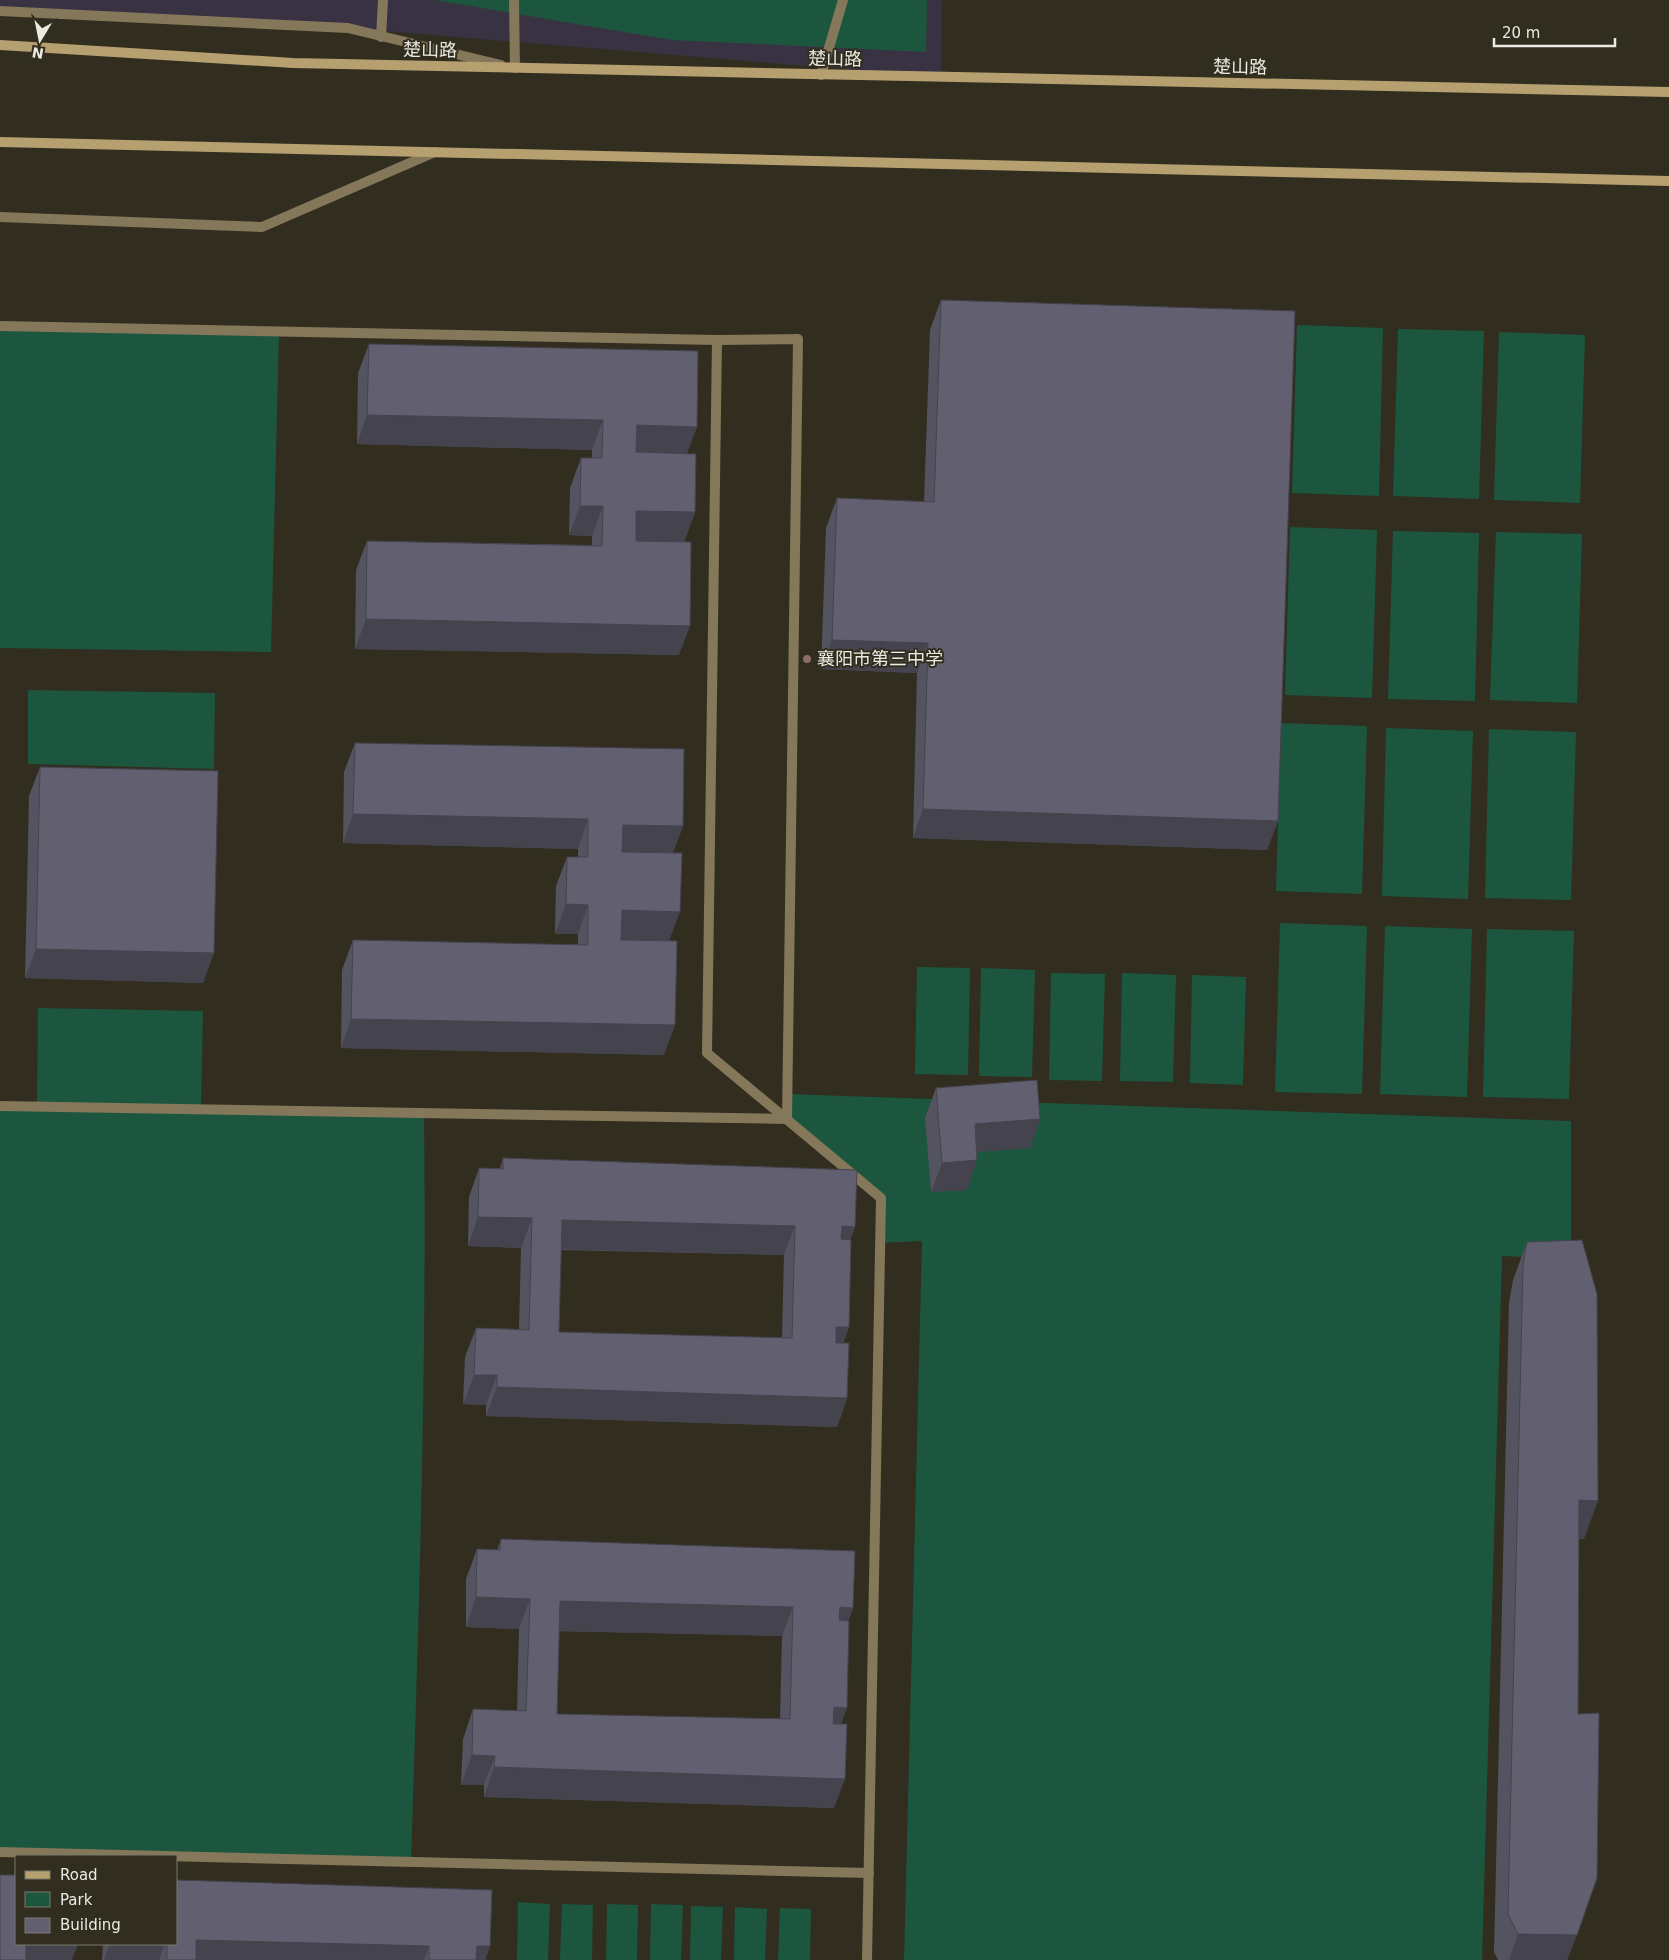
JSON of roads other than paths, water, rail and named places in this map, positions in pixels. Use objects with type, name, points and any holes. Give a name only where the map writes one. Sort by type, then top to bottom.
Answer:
[{"type":"main road","name":"楚山路","points":[[0,45],[293,63],[1669,92]]},
{"type":"main road","points":[[0,142],[1669,181]]},
{"type":"street","points":[[381,36],[383,0]]},
{"type":"street","points":[[0,11],[348,28],[515,68],[514,0]]},
{"type":"street","points":[[821,75],[843,0]]},
{"type":"street","points":[[0,217],[262,227],[435,152]]},
{"type":"street","points":[[0,326],[717,340],[798,339],[786,1119]]},
{"type":"street","points":[[717,340],[707,1053],[881,1198],[867,1960]]},
{"type":"street","points":[[0,1106],[786,1119]]},
{"type":"street","points":[[0,1852],[124,1855]]},
{"type":"street","points":[[178,1856],[869,1873]]},
{"type":"place","name":"襄阳市第三中学","points":[[807,659]]}]
